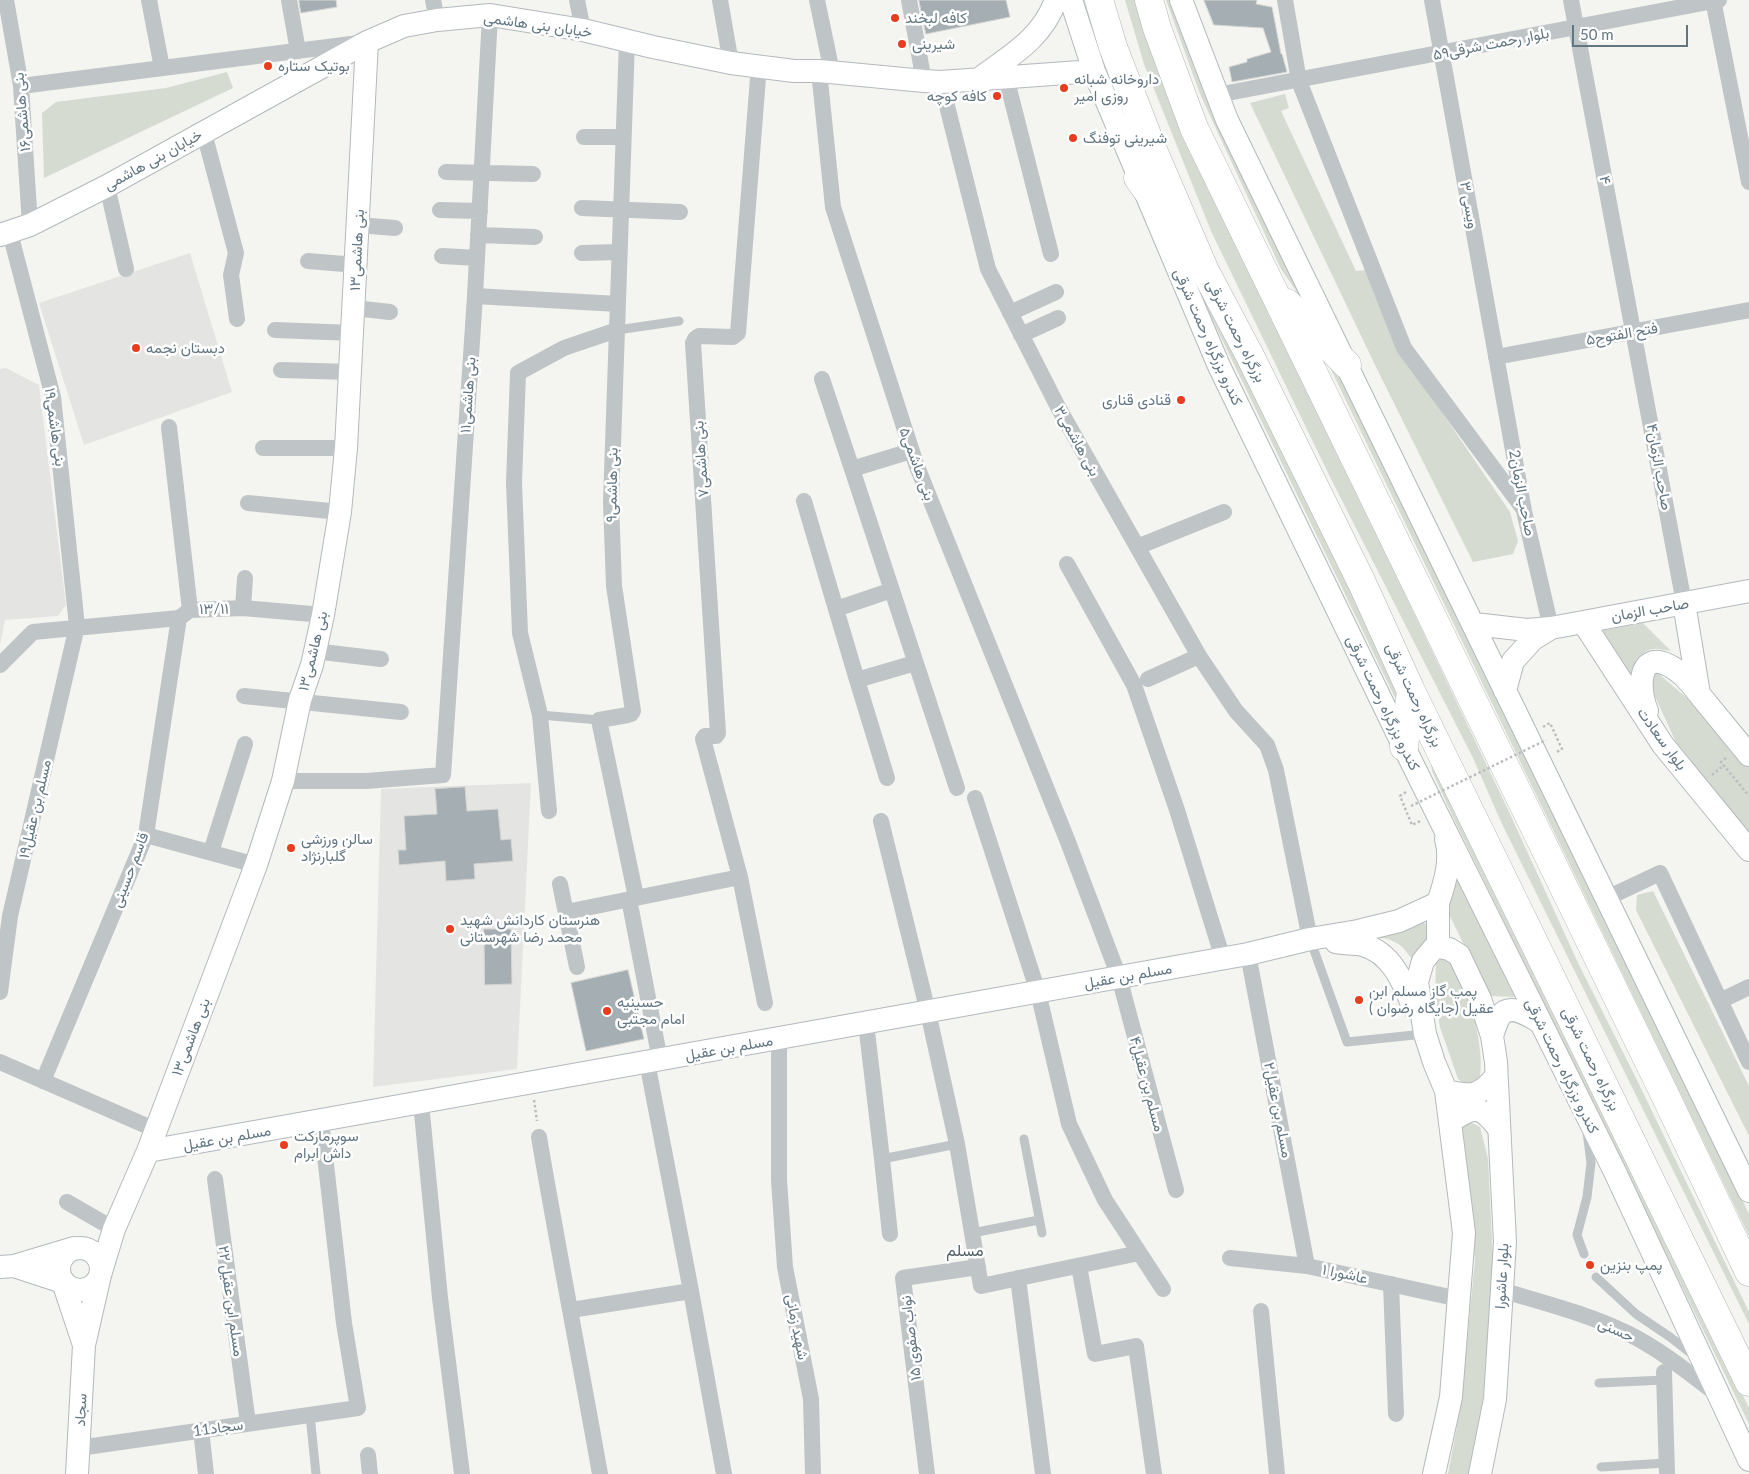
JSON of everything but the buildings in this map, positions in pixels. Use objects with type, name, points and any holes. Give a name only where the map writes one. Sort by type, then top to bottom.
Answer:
[{"type":"highway","name":"بزرگراه رحمت شرقی","points":[[1099,0],[1113,47],[1152,148],[1205,271],[1254,365],[1358,575],[1411,691],[1749,1382]]},
{"type":"highway","points":[[1149,0],[1157,28],[1194,128],[1665,1095],[1749,1272]]},
{"type":"highway","points":[[1138,178],[1205,271]]},
{"type":"highway","points":[[1270,285],[1347,365]]},
{"type":"highway","points":[[1404,747],[1411,691]]},
{"type":"street","name":"بنی هاشمی۱۶","points":[[6,0],[21,86],[13,231]]},
{"type":"street","points":[[149,0],[162,68]]},
{"type":"street","points":[[289,0],[298,51]]},
{"type":"street","points":[[577,0],[583,30]]},
{"type":"street","points":[[720,0],[731,63]]},
{"type":"street","name":"بنی هاشمی۵","points":[[817,0],[826,72],[833,207],[912,451],[1068,842],[1119,977]]},
{"type":"street","name":"بنی هاشمی۳","points":[[909,0],[988,269],[1058,407],[1199,656],[1236,711],[1267,744],[1276,770],[1310,939]]},
{"type":"street","points":[[979,79],[1031,40],[1050,15],[1056,0]]},
{"type":"street","name":"کندرو بزرگراه رحمت شرقی","points":[[1071,0],[1094,71],[1219,366],[1404,747],[1583,1107],[1749,1460]]},
{"type":"street","points":[[1181,0],[1227,120],[1749,1191]]},
{"type":"street","points":[[1285,0],[1299,81],[1404,348],[1524,511]]},
{"type":"street","name":"ویسی ۳","points":[[1432,0],[1496,357]]},
{"type":"street","name":"۴","points":[[1571,0],[1633,332]]},
{"type":"street","points":[[1715,0],[1749,182]]},
{"type":"street","name":"۵۹بلوار رحمت شرقی","points":[[1217,96],[1715,0]]},
{"type":"street","name":"خیابان بنی هاشمی","points":[[13,231],[106,186],[368,42],[435,10],[490,14],[583,30],[731,63],[759,65],[794,71],[826,72],[933,82],[1094,71]]},
{"type":"street","name":"بنی هاشمی۱۱","points":[[283,781],[366,781],[443,775],[475,296],[490,14]]},
{"type":"street","name":"بنی هاشمی۹","points":[[599,720],[632,714],[633,711],[614,586],[611,502],[627,41]]},
{"type":"street","points":[[21,86],[368,42]]},
{"type":"street","name":"بنی هاشمی۱۳","points":[[84,1345],[100,1275],[114,1229],[148,1151],[256,864],[283,781],[300,700],[312,665],[323,616],[340,512],[346,448],[368,42]]},
{"type":"street","name":"بنی هاشمی۷","points":[[740,877],[703,739],[705,736],[716,736],[718,734],[693,343],[699,336],[733,337],[738,333],[759,65]]},
{"type":"street","points":[[1006,77],[1051,254]]},
{"type":"street","points":[[204,133],[236,252],[231,275],[237,319]]},
{"type":"street","points":[[584,136],[623,138]]},
{"type":"street","points":[[446,172],[533,174]]},
{"type":"street","points":[[106,186],[126,269]]},
{"type":"street","points":[[582,208],[680,212]]},
{"type":"street","points":[[440,210],[480,212]]},
{"type":"street","points":[[358,225],[395,228]]},
{"type":"street","name":"بنی هاشمی۱۹","points":[[13,231],[53,397],[77,626]]},
{"type":"street","points":[[478,235],[534,237]]},
{"type":"street","points":[[582,253],[619,252]]},
{"type":"street","points":[[442,256],[477,258]]},
{"type":"street","points":[[308,261],[356,265]]},
{"type":"street","points":[[1010,313],[1056,292]]},
{"type":"street","points":[[475,296],[618,304]]},
{"type":"street","points":[[354,308],[390,312]]},
{"type":"street","name":"فتح الفتوح۵","points":[[1496,357],[1749,310]]},
{"type":"street","points":[[1021,335],[1058,318]]},
{"type":"street","points":[[275,330],[353,333]]},
{"type":"street","points":[[549,811],[540,715],[520,633],[514,483],[518,373],[564,348],[617,330]]},
{"type":"street","name":"صاحب الزمان۴","points":[[1633,332],[1684,604]]},
{"type":"street","name":"2صاحب الزمان","points":[[1496,357],[1524,511],[1551,628]]},
{"type":"street","points":[[281,370],[350,372]]},
{"type":"street","points":[[822,379],[956,788]]},
{"type":"street","name":"قاسم حسینی","points":[[43,1081],[146,835],[184,614],[169,427]]},
{"type":"street","points":[[263,448],[346,448]]},
{"type":"street","points":[[852,469],[912,451]]},
{"type":"street","points":[[804,501],[887,778]]},
{"type":"street","points":[[248,503],[340,512]]},
{"type":"street","points":[[1137,547],[1224,512]]},
{"type":"street","points":[[1067,564],[1134,685],[1177,810],[1223,958]]},
{"type":"street","points":[[244,608],[246,578]]},
{"type":"street","points":[[836,609],[892,590]]},
{"type":"street","name":"صاحب الزمان","points":[[1474,624],[1526,630],[1551,628],[1749,591]]},
{"type":"street","points":[[1684,604],[1699,694]]},
{"type":"street","name":"۱۳/۱۱","points":[[0,665],[33,632],[244,608],[323,616]]},
{"type":"street","name":"بلوار سعادت","points":[[1582,622],[1663,745],[1749,850]]},
{"type":"street","name":"مسلم بن عقیل۱۹","points":[[0,992],[10,916],[77,626]]},
{"type":"street","points":[[1505,691],[1513,661],[1533,639],[1551,628]]},
{"type":"street","points":[[314,651],[381,659]]},
{"type":"street","points":[[1148,679],[1199,656]]},
{"type":"street","points":[[1663,745],[1643,703],[1641,681],[1645,668],[1652,663],[1660,662],[1669,665],[1682,674],[1745,750]]},
{"type":"street","points":[[858,680],[915,663]]},
{"type":"street","points":[[244,696],[300,700],[401,712]]},
{"type":"street","points":[[599,720],[632,898],[678,1225],[724,1474]]},
{"type":"street","points":[[211,852],[245,744]]},
{"type":"street","points":[[975,798],[1038,992],[1069,1124],[1105,1200],[1163,1289]]},
{"type":"street","points":[[881,820],[928,1012],[957,1144],[982,1286],[1139,1254]]},
{"type":"street","points":[[1425,1034],[1417,982],[1423,961],[1438,947],[1438,902],[1446,878],[1450,850],[1441,821]]},
{"type":"street","points":[[146,835],[256,864]]},
{"type":"street","points":[[1607,898],[1660,873],[1749,1062]]},
{"type":"street","points":[[566,912],[740,877],[764,1003]]},
{"type":"street","points":[[560,884],[577,967]]},
{"type":"street","name":"مسلم بن عقیل","points":[[148,1151],[1248,954],[1399,921],[1438,902]]},
{"type":"street","points":[[1310,939],[1364,945],[1386,957],[1404,985],[1446,1091],[1464,1233],[1451,1396],[1434,1474]]},
{"type":"street","name":"بلوار عاشورا","points":[[1438,947],[1449,949],[1459,955],[1480,999],[1492,1036],[1496,1076],[1505,1242],[1495,1399],[1480,1474]]},
{"type":"street","name":"مسلم بن عقیل۲","points":[[1248,954],[1307,1266]]},
{"type":"street","name":"مسلم بن عقیل۴","points":[[1119,977],[1176,1190]]},
{"type":"street","points":[[1720,1001],[1749,987]]},
{"type":"street","points":[[1492,1036],[1501,1015],[1511,1009],[1519,1010],[1540,1022]]},
{"type":"street","points":[[866,1023],[890,1234]]},
{"type":"street","name":"شهید زمانی","points":[[779,1038],[779,1180],[785,1266],[811,1398],[813,1474]]},
{"type":"street","points":[[0,1062],[156,1130]]},
{"type":"street","points":[[1446,1091],[1465,1096],[1476,1094],[1488,1086],[1496,1076]]},
{"type":"street","points":[[421,1103],[440,1298],[462,1474]]},
{"type":"street","points":[[1450,1122],[1464,1112],[1477,1110],[1488,1114],[1499,1129]]},
{"type":"street","name":"11سجاد","points":[[79,1448],[358,1408],[344,1323],[321,1121]]},
{"type":"street","points":[[539,1137],[561,1267],[600,1474]]},
{"type":"street","name":"مسلم ابن عقیل ۲۲","points":[[215,1179],[248,1424]]},
{"type":"street","points":[[67,1202],[114,1229]]},
{"type":"street","points":[[84,1345],[59,1272],[59,1267],[62,1257],[70,1250],[114,1229]]},
{"type":"street","points":[[83,1248],[96,1255],[101,1268],[100,1275],[92,1285],[87,1288],[74,1289],[63,1282],[7,1266],[83,1248]]},
{"type":"street","name":"عاشورا ۱","points":[[1230,1258],[1307,1266],[1459,1299]]},
{"type":"street","points":[[1079,1266],[1095,1354],[1136,1346],[1154,1474]]},
{"type":"street","name":"نواب صفوی ۱۵","points":[[927,1474],[903,1278],[978,1267]]},
{"type":"street","points":[[1018,1278],[1042,1474]]},
{"type":"street","points":[[1391,1284],[1396,1414]]},
{"type":"street","name":"حسنی","points":[[1501,1290],[1583,1316],[1628,1334],[1670,1359],[1719,1395]]},
{"type":"street","points":[[570,1310],[691,1291]]},
{"type":"street","points":[[1262,1311],[1277,1474]]},
{"type":"street","name":"سجاد","points":[[77,1474],[84,1345]]},
{"type":"street","points":[[1664,1376],[1666,1468]]},
{"type":"street","points":[[201,1430],[206,1474]]},
{"type":"street","points":[[368,1455],[370,1474]]},
{"type":"lane","points":[[617,330],[679,322]]},
{"type":"lane","points":[[540,715],[599,720]]},
{"type":"lane","points":[[1310,939],[1347,1042],[1425,1034]]},
{"type":"lane","points":[[1583,1107],[1591,1163],[1588,1197],[1577,1235],[1584,1254]]},
{"type":"lane","points":[[1024,1139],[1042,1233]]},
{"type":"lane","points":[[882,1159],[957,1144]]},
{"type":"lane","points":[[972,1233],[1039,1220]]},
{"type":"lane","points":[[1596,1277],[1636,1314],[1670,1337],[1704,1364]]},
{"type":"lane","points":[[1599,1383],[1664,1376]]},
{"type":"lane","points":[[310,1415],[316,1474]]},
{"type":"lane","points":[[1601,1467],[1666,1468]]},
{"type":"path","points":[[1411,806],[1546,740],[1554,754],[1562,749],[1550,724]]},
{"type":"path","points":[[1745,750],[1721,762],[1749,796]]},
{"type":"path","points":[[1400,796],[1412,824],[1420,821],[1415,814]]},
{"type":"path","points":[[532,1083],[539,1137]]},
{"type":"shaded area","points":[[1125,0],[1135,0],[1149,45],[1317,410],[1510,814],[1579,965],[1749,1312],[1749,1324],[1502,824],[1473,758],[1331,479],[1211,231],[1144,64]]},
{"type":"shaded area","points":[[1166,0],[1172,0],[1319,324],[1281,269],[1200,94]]},
{"type":"shaded area","points":[[227,72],[233,88],[44,178],[42,113],[56,102],[166,88]]},
{"type":"shaded area","points":[[1285,94],[1289,108],[1281,111],[1356,271],[1368,270],[1393,341],[1510,512],[1518,541],[1513,554],[1473,562],[1374,363],[1250,103]]},
{"type":"shaded area","points":[[1175,242],[1194,270],[1400,693],[1400,708]]},
{"type":"shaded area","name":"دبستان نجمه","points":[[190,253],[232,392],[84,445],[39,303]]},
{"type":"shaded area","points":[[1324,355],[1341,374],[1749,1214],[1749,1236]]},
{"type":"shaded area","points":[[6,368],[39,385],[66,605],[58,616],[5,620],[0,645],[0,369]]},
{"type":"shaded area","points":[[1643,623],[1671,651],[1651,649],[1644,653],[1635,661],[1636,680],[1598,637],[1600,631]]},
{"type":"shaded area","points":[[1651,672],[1660,675],[1714,721],[1749,763],[1749,840],[1679,749],[1648,681]]},
{"type":"shaded area","points":[[1429,747],[1538,976],[1749,1408],[1749,1424],[1452,815],[1432,771]]},
{"type":"shaded area","name":"هنرستان کاردانش شهید محمد رضا شهرستانی","points":[[531,783],[517,1069],[373,1087],[381,789]]},
{"type":"shaded area","points":[[1457,878],[1515,997],[1489,996],[1447,910]]},
{"type":"shaded area","points":[[1653,891],[1749,1086],[1749,1136],[1636,910],[1637,895]]},
{"type":"shaded area","points":[[1419,922],[1427,924],[1430,933],[1416,965],[1405,950],[1395,942],[1383,938],[1365,936]]},
{"type":"shaded area","points":[[1441,959],[1448,959],[1455,969],[1469,999],[1478,1036],[1481,1069],[1479,1081],[1464,1084],[1458,1079],[1440,1027],[1435,997],[1436,963]]},
{"type":"shaded area","points":[[1470,1122],[1480,1127],[1488,1159],[1493,1260],[1483,1402],[1470,1474],[1448,1474],[1461,1405],[1475,1260],[1471,1203],[1461,1128]]},
{"type":"place","name":"کافه لبخند","points":[[895,18]]},
{"type":"place","name":"شیرینی","points":[[902,44]]},
{"type":"place","name":"بوتیک ستاره","points":[[268,66]]},
{"type":"place","name":"داروخانه شبانه روزی امیر","points":[[1064,88]]},
{"type":"place","name":"کافه کوچه","points":[[997,96]]},
{"type":"place","name":"شیرینی توفنگ","points":[[1073,138]]},
{"type":"place","name":"دبستان نجمه","points":[[136,348]]},
{"type":"place","name":"قنادی قناری","points":[[1181,400]]},
{"type":"place","name":"سالن ورزشی گلبارنژاد","points":[[291,848]]},
{"type":"place","name":"هنرستان کاردانش شهید محمد رضا شهرستانی","points":[[450,929]]},
{"type":"place","name":"پمپ گاز مسلم ابن عقیل (جایگاه رضوان )","points":[[1359,1000]]},
{"type":"place","name":"حسینیه امام مجتبی","points":[[607,1011]]},
{"type":"place","name":"سوپرمارکت داش ابرام","points":[[284,1145]]},
{"type":"place","name":"پمپ بنزین","points":[[1590,1265]]},
{"type":"district","name":"مسلم","points":[[965,1251]]}]
